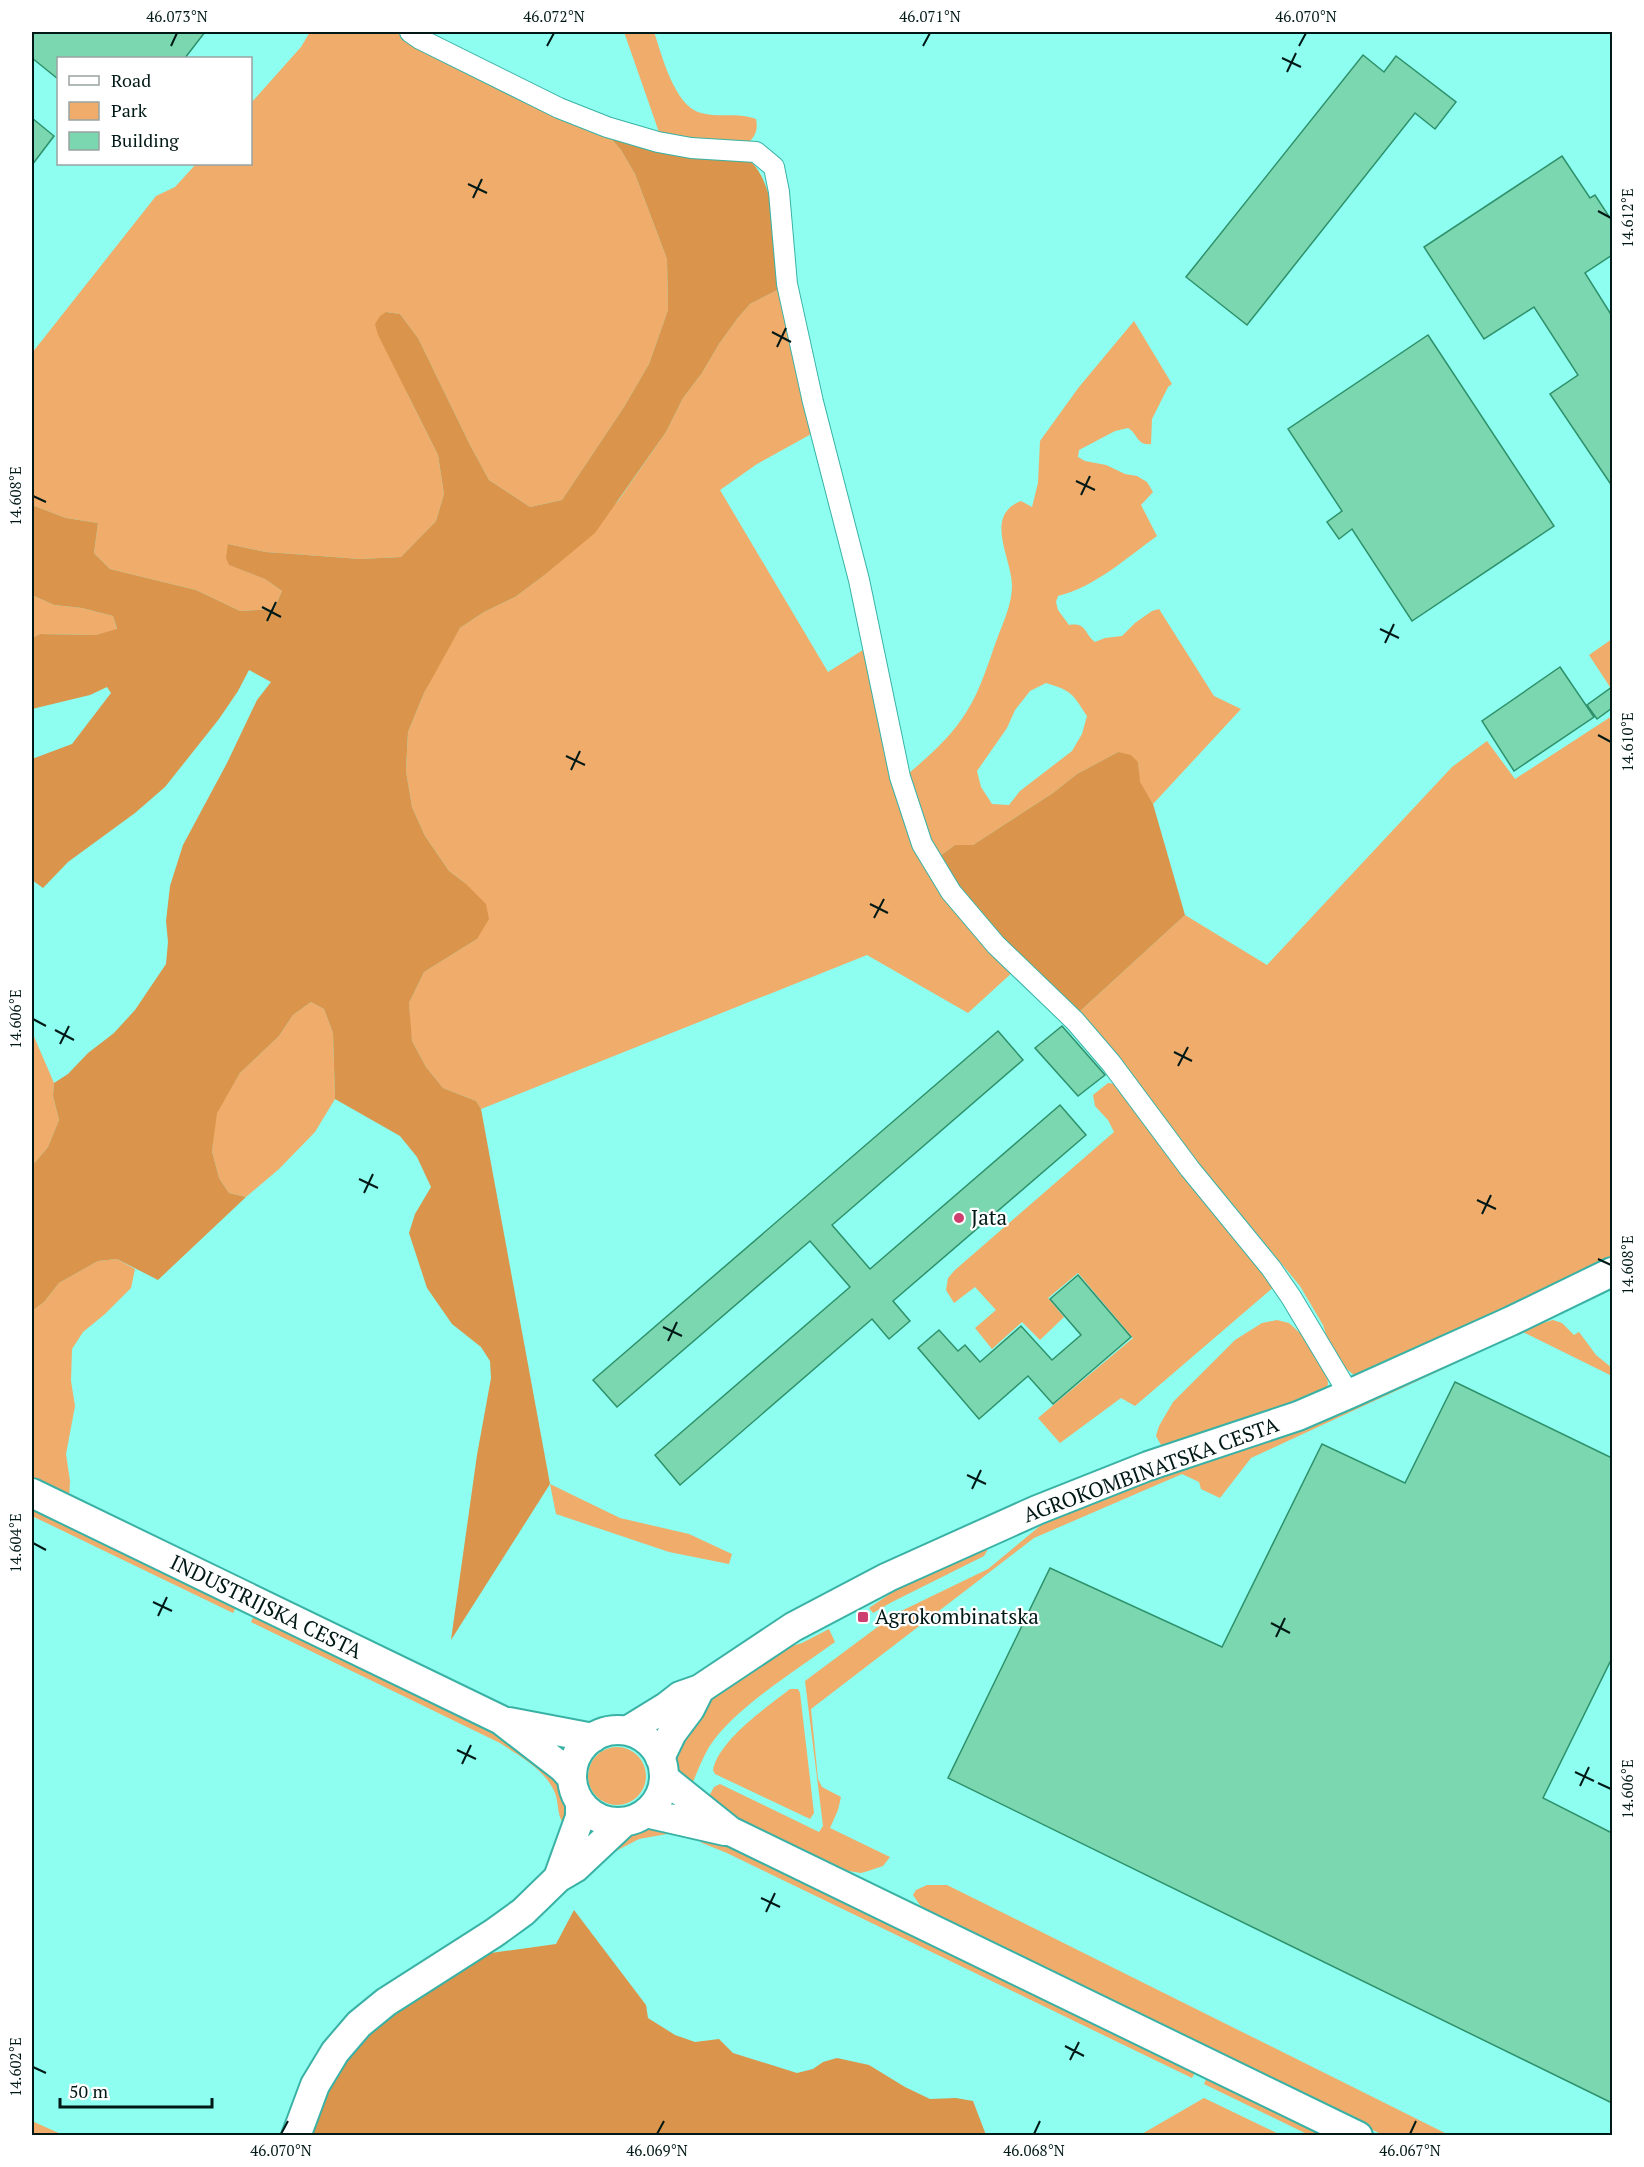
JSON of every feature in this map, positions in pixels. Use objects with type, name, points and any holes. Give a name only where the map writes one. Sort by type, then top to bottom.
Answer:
[{"type":"street","points":[[410,32],[559,108],[606,127],[658,142],[691,148],[756,152],[774,167],[779,192],[787,284],[813,402],[859,580],[900,777],[922,844],[951,892],[996,945],[1075,1021],[1111,1063],[1190,1169],[1291,1297],[1349,1394]]},
{"type":"street","name":"AGROKOMBINATSKA CESTA","points":[[627,1731],[680,1696],[700,1689],[793,1627],[888,1577],[1037,1510],[1148,1466],[1298,1416],[1511,1321],[1612,1272]]},
{"type":"street","name":"INDUSTRIJSKA CESTA","points":[[32,1493],[501,1720],[563,1768],[576,1790]]},
{"type":"street","name":"AGROKOMBINATSKA CESTA","points":[[662,1768],[672,1733],[690,1709],[700,1689]]},
{"type":"street","name":"INDUSTRIJSKA CESTA","points":[[501,1720],[593,1738]]},
{"type":"street","points":[[558,1878],[580,1817],[576,1790],[577,1755],[593,1738],[609,1731],[635,1733],[650,1743],[662,1768],[730,1831],[1358,2136]]},
{"type":"street","points":[[296,2136],[315,2085],[335,2052],[354,2029],[386,2002],[508,1922],[537,1900],[558,1878],[575,1868],[659,1797],[662,1768]]},
{"type":"street","points":[[576,1790],[595,1815],[604,1820],[635,1817],[730,1831]]},
{"type":"green space","points":[[310,32],[395,32],[417,45],[608,135],[621,150],[635,174],[667,259],[668,310],[649,364],[624,407],[562,500],[530,507],[489,480],[418,338],[400,314],[386,312],[407,393],[438,455],[444,494],[436,521],[401,557],[360,559],[266,552],[228,544],[230,565],[265,579],[282,591],[274,609],[240,611],[196,590],[110,569],[94,553],[98,523],[66,518],[32,505],[32,353],[156,196],[175,187],[195,165],[252,165],[252,102],[301,47]]},
{"type":"green space","points":[[624,32],[654,32],[676,90],[683,101],[692,108],[701,113],[756,119],[757,129],[749,142],[710,143],[660,135]]},
{"type":"green space","points":[[781,288],[813,433],[757,464],[720,490],[828,672],[866,648],[897,796],[1015,970],[968,1013],[867,955],[481,1109],[476,1101],[443,1088],[426,1067],[412,1041],[409,1003],[424,972],[477,939],[465,883],[449,871],[425,836],[412,807],[406,771],[408,732],[442,657],[460,628],[484,612],[515,597],[542,577],[566,556],[618,501],[666,432],[683,398],[737,319],[750,304]]},
{"type":"green space","points":[[1134,321],[1172,384],[1168,387],[1152,419],[1151,444],[1140,441],[1128,428],[1115,431],[1079,450],[1078,457],[1137,476],[1147,482],[1153,492],[1141,505],[1157,536],[1097,579],[1072,592],[1058,596],[1056,602],[1058,610],[1069,625],[1079,625],[1095,642],[1122,636],[1135,623],[1159,609],[1214,696],[1241,709],[1153,804],[1139,782],[1138,762],[1118,752],[1077,774],[1053,793],[973,845],[955,845],[936,859],[908,774],[955,729],[967,711],[984,676],[1012,593],[1011,575],[1002,539],[1001,527],[1004,517],[1010,508],[1021,501],[1032,507],[1038,483],[1040,441],[1079,387]],"holes":[[[1046,683],[1071,694],[1087,716],[1082,734],[1072,751],[1020,791],[1009,805],[992,804],[981,787],[977,771],[1007,728],[1015,710],[1030,691]]]},
{"type":"green space","points":[[32,595],[54,605],[82,608],[113,616],[117,630],[96,635],[40,634],[32,638]]},
{"type":"green space","points":[[1612,639],[1612,690],[1589,655]]},
{"type":"green space","points":[[1612,716],[1612,1261],[1367,1374],[1354,1375],[1334,1359],[1323,1325],[1300,1286],[1229,1200],[1184,1152],[1078,1013],[1185,915],[1267,965],[1452,767],[1487,741],[1515,779]]},
{"type":"green space","points":[[311,1002],[324,1009],[333,1033],[335,1099],[315,1132],[279,1169],[246,1197],[229,1193],[219,1178],[212,1151],[216,1113],[240,1073],[279,1036],[293,1015]]},
{"type":"green space","points":[[32,1032],[54,1083],[53,1096],[59,1120],[48,1147],[32,1166]]},
{"type":"green space","points":[[1108,1083],[1116,1084],[1276,1285],[1135,1406],[1121,1398],[1060,1443],[1038,1418],[1133,1338],[1078,1273],[1048,1298],[1064,1317],[1040,1340],[1022,1322],[992,1349],[975,1328],[996,1310],[975,1287],[954,1303],[946,1290],[948,1278],[955,1270],[1114,1132],[1108,1120],[1095,1106],[1093,1095]]},
{"type":"green space","points":[[117,1259],[135,1269],[131,1288],[83,1332],[72,1349],[71,1381],[75,1406],[66,1454],[70,1481],[69,1498],[32,1480],[32,1311],[44,1302],[59,1283],[98,1261]]},
{"type":"green space","points":[[1277,1320],[1289,1323],[1301,1334],[1327,1375],[1328,1384],[1324,1394],[1169,1449],[1161,1445],[1156,1436],[1173,1402],[1235,1340],[1262,1323]]},
{"type":"green space","points":[[1553,1320],[1562,1323],[1574,1335],[1579,1332],[1596,1355],[1612,1368],[1612,1376],[1523,1332],[1251,1458],[1220,1498],[1201,1489],[1199,1482],[1182,1474],[1034,1538],[811,1709],[818,1779],[822,1787],[841,1797],[830,1828],[890,1857],[883,1866],[861,1873],[836,1869],[736,1822],[706,1802],[714,1787],[720,1784],[819,1832],[823,1826],[805,1681],[895,1614],[988,1569],[1040,1526],[1056,1518],[1188,1467],[1268,1441],[1528,1327]]},
{"type":"green space","points":[[550,1484],[620,1518],[689,1534],[732,1554],[729,1564],[669,1552],[556,1514]]},
{"type":"green space","points":[[32,1506],[237,1605],[233,1613],[32,1516]]},
{"type":"green space","points":[[987,1547],[984,1556],[873,1613],[869,1608],[900,1587]]},
{"type":"green space","points":[[255,1613],[489,1726],[559,1779],[570,1804],[564,1824],[560,1818],[551,1785],[539,1770],[523,1758],[500,1743],[251,1622]]},
{"type":"green space","points":[[829,1629],[835,1642],[767,1690],[720,1733],[706,1752],[690,1789],[676,1773],[674,1753],[707,1700],[782,1649],[802,1643]]},
{"type":"green space","points":[[790,1689],[798,1689],[800,1693],[814,1813],[810,1819],[715,1774],[713,1770],[724,1747],[734,1736]]},
{"type":"green space","points":[[611,1747],[623,1747],[638,1755],[646,1770],[646,1782],[638,1797],[623,1805],[611,1805],[596,1797],[588,1782],[588,1770],[596,1755]]},
{"type":"green space","points":[[644,1827],[671,1827],[667,1834],[639,1839],[616,1851],[604,1849],[632,1831]]},
{"type":"green space","points":[[702,1833],[1197,2069],[1192,2078],[702,1843],[696,1838]]},
{"type":"green space","points":[[927,1885],[947,1885],[1449,2135],[1383,2135],[930,1915],[913,1895],[916,1890]]},
{"type":"green space","points":[[1208,2075],[1333,2135],[1309,2135],[1204,2084]]},
{"type":"green space","points":[[1204,2098],[1281,2135],[1140,2135]]},
{"type":"green space","points":[[32,2121],[63,2135],[32,2135]]},
{"type":"shaded area","points":[[608,135],[750,161],[759,172],[771,202],[781,288],[750,304],[737,319],[683,398],[666,432],[595,533],[515,597],[484,612],[460,628],[424,693],[408,732],[406,771],[412,807],[425,836],[449,871],[486,904],[489,919],[477,939],[424,972],[409,1003],[412,1041],[426,1067],[443,1088],[476,1101],[481,1109],[550,1484],[451,1640],[477,1455],[491,1378],[490,1361],[481,1347],[452,1324],[427,1288],[409,1233],[415,1214],[431,1187],[417,1157],[400,1136],[335,1099],[333,1033],[324,1009],[311,1002],[293,1015],[279,1036],[240,1073],[217,1113],[212,1151],[219,1178],[229,1193],[246,1197],[158,1280],[117,1259],[98,1261],[59,1283],[44,1302],[32,1311],[32,1166],[48,1147],[59,1120],[53,1096],[54,1083],[68,1074],[88,1053],[114,1033],[135,1010],[166,964],[168,942],[166,921],[170,886],[183,845],[227,763],[257,700],[271,682],[249,670],[219,719],[165,787],[135,813],[68,862],[43,888],[32,880],[32,759],[72,744],[111,693],[107,687],[90,695],[32,709],[32,638],[40,634],[96,635],[117,629],[113,616],[82,608],[54,605],[32,595],[32,505],[66,518],[98,523],[94,553],[110,569],[196,590],[240,611],[274,609],[282,591],[265,579],[229,565],[226,558],[228,544],[266,552],[360,559],[401,557],[436,521],[444,494],[438,455],[378,335],[375,324],[386,312],[400,314],[418,338],[489,480],[530,507],[562,500],[624,407],[649,364],[668,310],[667,259],[635,174],[621,150]]},
{"type":"shaded area","points":[[1118,752],[1131,755],[1138,762],[1140,782],[1153,804],[1185,915],[1078,1013],[1033,974],[936,859],[955,845],[973,845],[1053,793],[1077,774]]},
{"type":"shaded area","points":[[574,1910],[646,2005],[648,2018],[675,2035],[695,2042],[719,2039],[733,2053],[797,2073],[813,2069],[823,2062],[837,2058],[869,2065],[930,2099],[956,2098],[973,2101],[986,2135],[304,2136],[325,2086],[367,2028],[414,1994],[491,1953],[556,1944]]},
{"type":"building","points":[[32,32],[205,32],[186,57],[57,57],[57,78],[32,58]]},
{"type":"building","points":[[1363,55],[1384,72],[1396,56],[1456,102],[1435,129],[1415,113],[1247,325],[1186,277]]},
{"type":"building","points":[[32,118],[54,136],[32,165]]},
{"type":"building","points":[[1562,156],[1590,198],[1595,195],[1612,221],[1612,255],[1585,273],[1612,316],[1612,486],[1550,394],[1578,375],[1534,307],[1484,339],[1424,247]]},
{"type":"building","points":[[1428,335],[1554,526],[1412,621],[1352,529],[1339,539],[1327,522],[1342,511],[1288,429]]},
{"type":"building","points":[[1560,667],[1594,717],[1514,771],[1482,721]]},
{"type":"building","points":[[1612,687],[1612,708],[1597,719],[1587,705]]},
{"type":"building","points":[[1062,1026],[1105,1075],[1078,1096],[1035,1048]]},
{"type":"building","points":[[998,1031],[1023,1060],[832,1225],[870,1269],[1060,1105],[1086,1135],[893,1301],[910,1321],[889,1339],[872,1319],[680,1485],[655,1455],[850,1287],[810,1241],[617,1407],[593,1380]]},
{"type":"building","points":[[1078,1275],[1131,1337],[1053,1404],[1028,1376],[979,1419],[918,1348],[939,1330],[958,1351],[965,1345],[980,1362],[1021,1326],[1052,1360],[1081,1335],[1050,1299]]},
{"type":"building","points":[[1455,1382],[1612,1458],[1612,1658],[1543,1798],[1612,1833],[1612,2103],[948,1778],[1050,1568],[1222,1647],[1322,1444],[1405,1483]]},
{"type":"place","name":"Jata","points":[[959,1218]]},
{"type":"place","name":"Agrokombinatska","points":[[863,1617]]}]
